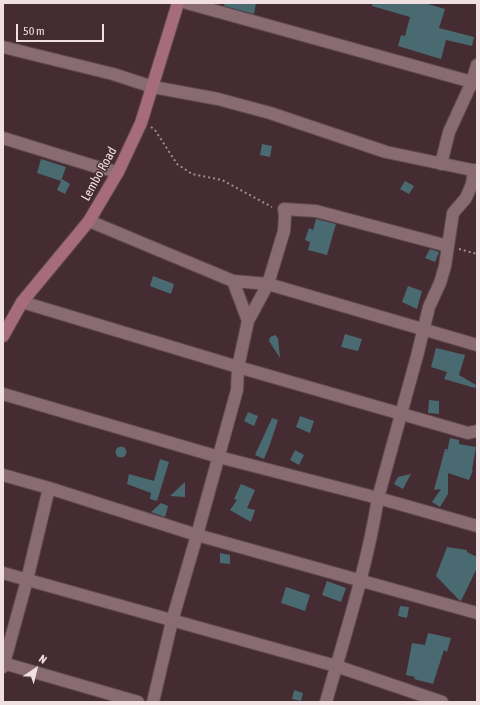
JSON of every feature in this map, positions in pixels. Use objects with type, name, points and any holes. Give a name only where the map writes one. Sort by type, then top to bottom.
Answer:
[{"type":"street","name":"Lembo Road","points":[[3,336],[22,302],[89,221],[118,172],[141,123],[178,3]]},
{"type":"street","points":[[187,3],[474,83]]},
{"type":"street","points":[[3,47],[113,74],[153,87],[218,99],[270,113],[386,152],[475,171],[472,184],[466,198],[453,213],[445,266],[440,283],[429,306],[378,498],[360,581],[326,702]]},
{"type":"street","points":[[441,164],[449,132],[474,83],[477,65]]},
{"type":"street","points":[[3,138],[118,172]]},
{"type":"street","points":[[154,702],[172,621],[198,535],[237,390],[238,367],[248,322],[268,284],[284,231],[284,209],[316,211],[448,246]]},
{"type":"street","points":[[89,221],[233,281],[268,284],[477,345]]},
{"type":"street","points":[[233,281],[248,322]]},
{"type":"street","points":[[22,302],[468,434],[477,430]]},
{"type":"street","points":[[3,394],[219,457],[378,498],[477,526]]},
{"type":"street","points":[[3,475],[198,535],[477,613]]},
{"type":"street","points":[[49,488],[27,580],[3,664],[138,702]]},
{"type":"street","points":[[3,573],[336,666],[442,702]]},
{"type":"path","points":[[141,123],[156,130],[177,164],[192,174],[222,180],[278,210],[284,209]]},
{"type":"path","points":[[448,246],[477,254]]},
{"type":"building","points":[[225,3],[256,3],[254,14],[224,6]]},
{"type":"building","points":[[372,3],[424,3],[445,9],[439,28],[474,37],[472,46],[446,40],[441,59],[398,46],[401,35],[405,36],[410,17],[372,6]]},
{"type":"building","points":[[262,144],[272,146],[270,157],[260,155]]},
{"type":"building","points":[[41,159],[66,167],[61,181],[37,173]]},
{"type":"building","points":[[62,179],[70,184],[65,194],[57,190]]},
{"type":"building","points":[[405,181],[414,186],[409,194],[400,189]]},
{"type":"building","points":[[316,219],[336,224],[327,255],[308,250],[310,242],[305,240],[309,228],[313,230]]},
{"type":"building","points":[[430,249],[439,252],[435,262],[425,258]]},
{"type":"building","points":[[153,276],[174,284],[171,294],[150,286]]},
{"type":"building","points":[[408,286],[422,291],[417,309],[402,302]]},
{"type":"building","points":[[345,334],[362,339],[358,351],[341,347]]},
{"type":"building","points":[[275,335],[278,338],[280,358],[269,341],[270,337]]},
{"type":"building","points":[[436,348],[465,355],[459,375],[476,385],[475,388],[444,379],[447,372],[431,367]]},
{"type":"building","points":[[429,400],[439,401],[439,414],[428,413]]},
{"type":"building","points":[[248,412],[258,416],[254,426],[244,421]]},
{"type":"building","points":[[300,416],[314,421],[310,433],[296,427]]},
{"type":"building","points":[[272,418],[278,420],[264,459],[255,455]]},
{"type":"building","points":[[450,438],[459,440],[459,444],[476,447],[473,470],[469,480],[448,473],[448,494],[440,507],[432,502],[441,489],[434,490],[445,449],[447,449],[447,452]]},
{"type":"building","points":[[121,446],[125,448],[127,452],[125,456],[121,458],[117,456],[115,452],[117,448]]},
{"type":"building","points":[[295,450],[304,455],[299,465],[290,460]]},
{"type":"building","points":[[160,459],[169,462],[157,501],[150,499],[151,493],[127,484],[129,474],[154,481]]},
{"type":"building","points":[[411,474],[403,489],[394,484],[398,477]]},
{"type":"building","points":[[185,482],[185,497],[170,496]]},
{"type":"building","points":[[241,484],[255,490],[247,508],[255,510],[251,522],[230,510],[237,500],[234,499]]},
{"type":"building","points":[[161,503],[168,506],[165,517],[151,512]]},
{"type":"building","points":[[447,547],[467,550],[467,552],[477,557],[477,568],[461,601],[436,576]]},
{"type":"building","points":[[220,553],[230,555],[230,564],[220,563]]},
{"type":"building","points":[[327,581],[346,588],[341,602],[322,595]]},
{"type":"building","points":[[286,587],[310,595],[305,611],[281,603]]},
{"type":"building","points":[[400,606],[409,607],[407,618],[398,616]]},
{"type":"building","points":[[428,633],[451,638],[447,652],[444,650],[433,684],[414,679],[415,677],[406,675],[412,643],[425,645]]},
{"type":"building","points":[[294,690],[303,693],[301,701],[292,699]]}]
